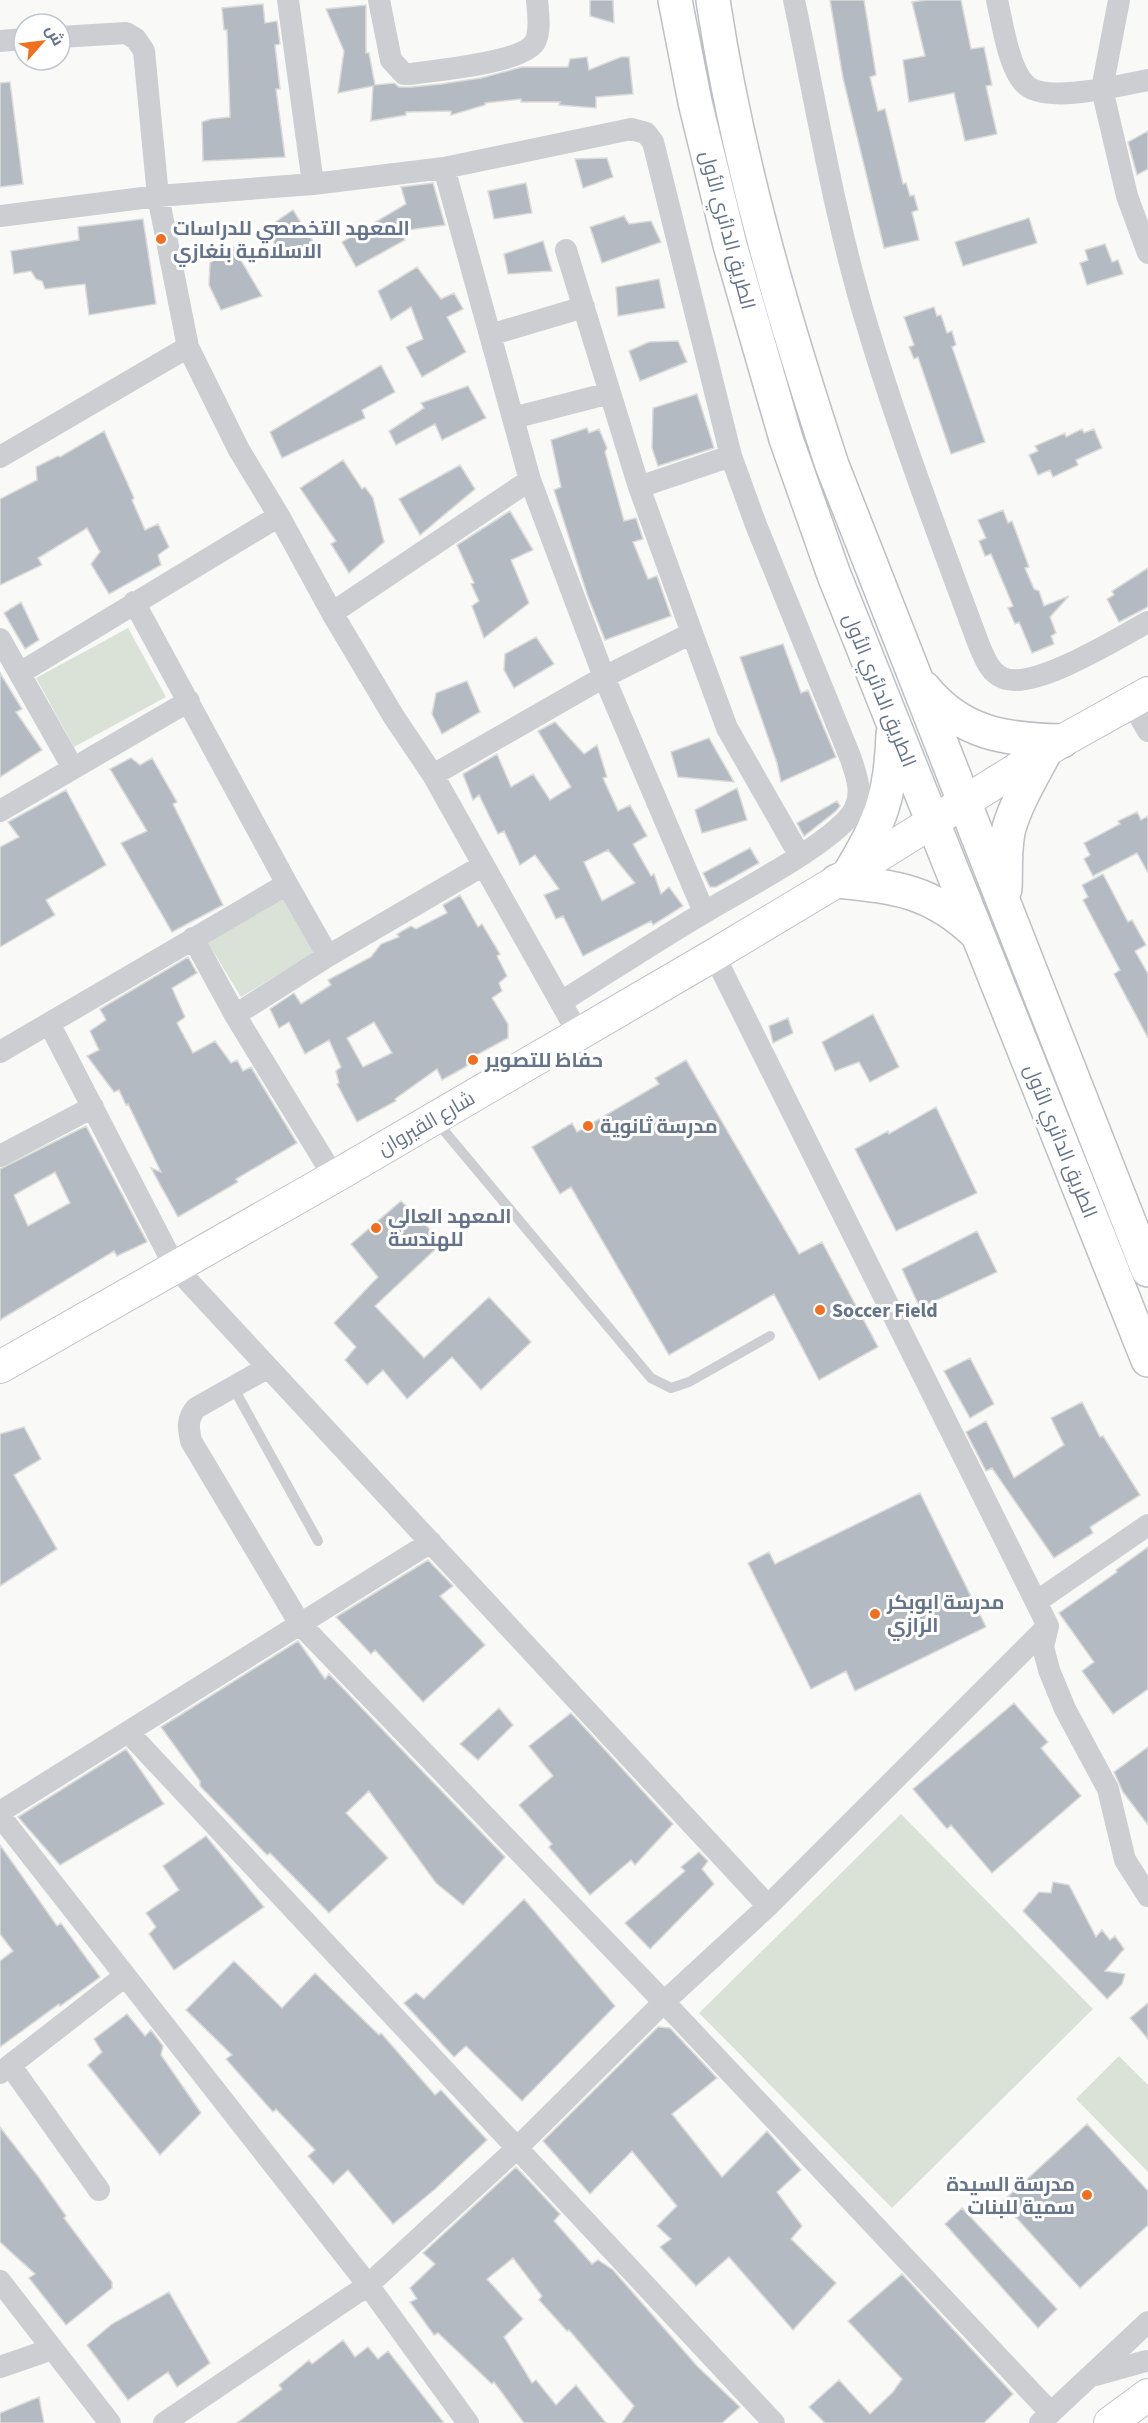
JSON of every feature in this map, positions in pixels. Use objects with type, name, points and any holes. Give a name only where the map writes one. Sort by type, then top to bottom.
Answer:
[{"type":"main road","name":"الطريق الدائري الأول","points":[[675,0],[695,102],[730,245],[786,440],[834,575],[1148,1360]]},
{"type":"main road","name":"الطريق الدائري الأول","points":[[713,0],[729,96],[762,232],[793,345],[832,465],[1148,1270]]},
{"type":"main road","points":[[914,676],[940,705],[955,717],[981,731],[1053,747],[1022,794],[1009,828],[1004,902]]},
{"type":"main road","name":"شارع القيروان","points":[[0,1367],[434,1119],[714,955],[843,878],[1053,747],[1140,698]]},
{"type":"main road","points":[[894,723],[892,762],[886,797],[876,830],[843,878],[900,889],[922,896],[943,906],[979,936]]},
{"type":"main road","points":[[1110,2423],[1148,2395]]},
{"type":"street","points":[[288,0],[313,184]]},
{"type":"street","points":[[379,0],[391,60],[404,74],[510,58],[527,50],[535,41],[537,0]]},
{"type":"street","points":[[794,0],[841,227],[867,326],[905,445],[979,645],[991,670],[1002,678],[1015,682],[1036,678],[1148,622]]},
{"type":"street","points":[[998,0],[1012,61],[1024,84],[1036,92],[1102,89],[1148,80]]},
{"type":"street","points":[[1119,0],[1102,89],[1127,196],[1148,253]]},
{"type":"street","points":[[72,36],[126,33],[136,39],[144,51],[158,196],[188,347],[238,450],[279,516],[332,613],[394,717],[433,775],[482,866],[578,1033]]},
{"type":"street","points":[[0,216],[158,196],[313,184],[444,168],[631,129],[646,133],[653,142],[731,456],[756,525],[851,759],[859,786],[855,808],[843,823],[800,856],[704,912],[561,1002]]},
{"type":"street","points":[[444,168],[530,480],[604,677],[704,912]]},
{"type":"street","points":[[566,250],[639,487],[728,728],[800,856]]},
{"type":"street","points":[[490,335],[584,307]]},
{"type":"street","points":[[0,457],[188,347]]},
{"type":"street","points":[[513,418],[610,393]]},
{"type":"street","points":[[639,487],[731,456]]},
{"type":"street","points":[[332,613],[530,480]]},
{"type":"street","points":[[20,673],[279,516]]},
{"type":"street","points":[[134,602],[328,956]]},
{"type":"street","points":[[433,775],[604,677],[692,633]]},
{"type":"street","points":[[0,639],[73,768]]},
{"type":"street","points":[[1140,698],[1148,731]]},
{"type":"street","points":[[0,811],[189,701]]},
{"type":"street","points":[[236,1015],[328,956],[482,866]]},
{"type":"street","points":[[0,1052],[287,884]]},
{"type":"street","points":[[193,939],[236,1015],[334,1176]]},
{"type":"street","points":[[714,955],[1048,1626],[1044,1647],[1049,1670],[1065,1708],[1108,1789],[1125,1860],[1148,1896]]},
{"type":"street","points":[[50,1024],[175,1267],[768,1906]]},
{"type":"street","points":[[0,1156],[93,1107]]},
{"type":"street","points":[[267,1368],[196,1408],[190,1416],[188,1427],[191,1441],[300,1624],[664,2002],[1046,2418],[1143,2326]]},
{"type":"street","points":[[1036,1602],[1148,1525]]},
{"type":"street","points":[[430,1542],[0,1814],[368,2285],[468,2423]]},
{"type":"street","points":[[164,2423],[368,2285],[516,2149],[664,2002],[768,1906],[1048,1626]]},
{"type":"street","points":[[128,1732],[774,2423]]},
{"type":"street","points":[[99,2190],[5,2069],[125,1976]]},
{"type":"street","points":[[0,2281],[110,2423]]},
{"type":"street","points":[[1143,2326],[1137,2350],[1139,2357],[1147,2361]]},
{"type":"street","points":[[0,2367],[52,2349]]},
{"type":"street","points":[[1088,2378],[1147,2361]]},
{"type":"lane","points":[[434,1119],[651,1378],[671,1388],[689,1382],[770,1336]]},
{"type":"lane","points":[[233,1387],[318,1541]]},
{"type":"shaded area","points":[[128,628],[166,697],[74,747],[36,678]]},
{"type":"shaded area","points":[[283,897],[316,952],[241,997],[208,943]]},
{"type":"shaded area","points":[[901,1814],[1093,2009],[892,2208],[699,2013]]},
{"type":"shaded area","points":[[1119,2056],[1148,2085],[1148,2172],[1076,2099]]},
{"type":"building","points":[[590,0],[613,0],[614,23],[590,16]]},
{"type":"building","points":[[830,0],[864,0],[876,75],[870,77],[878,111],[885,109],[903,184],[906,183],[910,196],[914,195],[918,210],[912,212],[919,240],[884,248],[843,78]]},
{"type":"building","points":[[961,0],[971,49],[984,47],[992,85],[986,86],[997,134],[965,141],[954,93],[909,102],[903,60],[925,56],[912,2]]},
{"type":"building","points":[[263,4],[265,23],[277,21],[280,44],[275,45],[280,89],[276,89],[285,157],[203,161],[202,122],[230,117],[227,30],[224,30],[222,8]]},
{"type":"building","points":[[366,5],[366,53],[369,53],[375,85],[394,83],[399,87],[411,87],[441,84],[481,78],[522,67],[568,67],[570,59],[587,57],[589,70],[621,57],[629,57],[633,94],[596,97],[596,108],[559,105],[560,102],[521,102],[521,99],[485,103],[485,105],[451,115],[451,111],[406,112],[406,115],[371,121],[373,86],[338,93],[344,51],[326,9]]},
{"type":"building","points":[[10,82],[23,184],[0,187],[0,83]]},
{"type":"building","points":[[1148,131],[1148,169],[1137,175],[1128,142]]},
{"type":"building","points":[[607,158],[613,177],[583,188],[575,159]]},
{"type":"building","points":[[433,183],[445,225],[400,231],[405,240],[356,267],[342,242],[406,204],[401,187]]},
{"type":"building","points":[[526,183],[532,213],[494,219],[488,191]]},
{"type":"building","points":[[293,210],[314,243],[280,258],[268,227]]},
{"type":"building","points":[[624,216],[629,224],[651,221],[661,242],[602,263],[590,227]]},
{"type":"building","points":[[1029,218],[1037,243],[963,266],[955,242]]},
{"type":"building","points":[[143,219],[156,304],[89,315],[85,284],[45,289],[42,281],[36,279],[31,271],[14,274],[11,251],[79,240],[78,227]]},
{"type":"building","points":[[543,241],[552,271],[508,274],[504,254]]},
{"type":"building","points":[[1105,244],[1112,262],[1118,260],[1123,274],[1087,285],[1080,263],[1088,260],[1085,250]]},
{"type":"building","points":[[233,247],[262,296],[221,310],[209,285],[210,263]]},
{"type":"building","points":[[417,267],[441,299],[454,293],[463,309],[447,317],[466,352],[422,377],[406,347],[423,339],[411,307],[391,320],[378,291]]},
{"type":"building","points":[[659,279],[665,308],[618,316],[616,287]]},
{"type":"building","points":[[934,307],[937,316],[941,315],[947,333],[952,331],[956,345],[952,347],[985,442],[951,454],[918,357],[914,359],[909,347],[914,345],[904,317]]},
{"type":"building","points":[[678,341],[687,362],[640,381],[629,351],[649,342]]},
{"type":"building","points":[[381,365],[395,392],[362,410],[365,418],[282,458],[270,432]]},
{"type":"building","points":[[468,386],[486,418],[442,440],[435,424],[396,445],[389,431],[424,408],[421,403]]},
{"type":"building","points":[[697,394],[714,448],[658,466],[652,448],[653,408]]},
{"type":"building","points":[[587,428],[589,433],[599,429],[607,448],[605,452],[624,521],[636,518],[643,539],[633,542],[648,579],[657,576],[671,616],[605,640],[587,594],[554,490],[561,487],[551,440]]},
{"type":"building","points":[[1082,429],[1084,433],[1094,429],[1102,448],[1076,460],[1078,465],[1053,477],[1050,470],[1038,475],[1029,455],[1038,451],[1035,446],[1065,433],[1066,437]]},
{"type":"building","points":[[104,431],[134,498],[132,500],[145,530],[158,524],[169,547],[158,555],[161,565],[109,594],[91,564],[100,552],[87,528],[38,558],[42,565],[0,585],[0,499],[37,480],[36,467],[60,457]]},
{"type":"building","points":[[343,460],[362,489],[365,487],[373,498],[384,542],[349,573],[331,544],[336,541],[300,488]]},
{"type":"building","points":[[460,465],[475,489],[420,535],[399,499]]},
{"type":"building","points":[[1003,510],[1008,523],[1012,521],[1029,567],[1025,568],[1034,589],[1039,591],[1044,606],[1069,596],[1050,617],[1056,633],[1051,636],[1054,644],[1032,653],[1019,622],[1015,624],[1008,608],[1013,606],[991,554],[985,556],[979,541],[986,538],[978,520]]},
{"type":"building","points":[[510,511],[533,550],[511,560],[529,603],[484,638],[472,606],[479,601],[471,584],[474,583],[457,545]]},
{"type":"building","points":[[1148,568],[1148,607],[1119,622],[1107,599],[1114,595],[1112,591]]},
{"type":"building","points":[[21,602],[39,640],[25,649],[4,613]]},
{"type":"building","points":[[536,637],[554,664],[514,688],[504,670],[505,654]]},
{"type":"building","points":[[783,644],[801,693],[808,690],[836,757],[781,782],[777,763],[740,657]]},
{"type":"building","points":[[0,673],[22,709],[16,712],[42,750],[0,777]]},
{"type":"building","points":[[467,681],[480,712],[442,734],[432,714],[436,693]]},
{"type":"building","points":[[555,722],[584,754],[597,745],[607,777],[603,778],[618,811],[630,805],[647,836],[633,844],[651,876],[654,874],[661,894],[669,887],[683,906],[653,925],[651,921],[583,956],[563,916],[556,919],[544,895],[559,889],[535,855],[520,865],[504,831],[498,834],[479,795],[473,800],[463,774],[497,754],[511,787],[533,774],[550,800],[571,787],[538,731]],"holes":[[[608,850],[635,883],[602,901],[584,862]]]},
{"type":"building","points":[[709,738],[734,782],[678,777],[671,752]]},
{"type":"building","points":[[131,758],[140,765],[152,758],[177,802],[173,804],[223,905],[172,932],[121,843],[147,831],[110,769]]},
{"type":"building","points":[[737,788],[747,820],[702,833],[695,810]]},
{"type":"building","points":[[66,790],[106,865],[46,900],[55,915],[0,947],[0,847],[19,837],[8,822]]},
{"type":"building","points":[[837,801],[840,806],[836,811],[804,836],[797,823]]},
{"type":"building","points":[[1137,812],[1141,820],[1148,816],[1148,873],[1137,853],[1093,876],[1084,859],[1090,855],[1084,843],[1120,824],[1118,821]]},
{"type":"building","points":[[750,848],[759,863],[716,887],[710,887],[703,873]]},
{"type":"building","points":[[1103,874],[1128,922],[1132,920],[1146,945],[1135,951],[1148,974],[1148,1038],[1114,974],[1120,970],[1083,900],[1088,897],[1082,885]]},
{"type":"building","points":[[460,895],[478,927],[482,924],[500,954],[497,956],[507,976],[499,983],[502,991],[492,998],[508,1024],[508,1038],[467,1060],[467,1066],[442,1080],[437,1069],[395,1099],[396,1101],[357,1122],[337,1084],[339,1083],[336,1071],[341,1067],[329,1040],[305,1054],[289,1022],[279,1028],[270,1009],[294,993],[301,1004],[331,985],[328,980],[371,957],[381,944],[399,937],[397,934],[411,926],[416,929],[447,913],[443,905]],"holes":[[[374,1022],[392,1053],[363,1067],[347,1038]]]},
{"type":"building","points":[[188,957],[197,973],[172,988],[185,1017],[177,1023],[193,1053],[215,1041],[231,1063],[237,1060],[243,1071],[251,1067],[297,1143],[236,1179],[238,1182],[178,1217],[151,1168],[161,1172],[128,1104],[126,1105],[119,1090],[114,1092],[87,1056],[99,1050],[90,1031],[106,1020],[100,1009]]},
{"type":"building","points":[[873,1014],[899,1067],[870,1082],[859,1062],[835,1071],[822,1042]]},
{"type":"building","points":[[788,1018],[793,1033],[773,1043],[769,1026]]},
{"type":"building","points":[[686,1060],[799,1254],[822,1242],[878,1347],[819,1380],[774,1294],[669,1355],[571,1187],[560,1194],[532,1147],[572,1123],[577,1132],[659,1084],[655,1078]]},
{"type":"building","points":[[936,1107],[977,1193],[896,1231],[855,1149],[888,1131],[889,1134]]},
{"type":"building","points":[[86,1126],[147,1242],[117,1256],[114,1251],[0,1320],[0,1169]],"holes":[[[55,1172],[70,1203],[28,1226],[14,1195]]]},
{"type":"building","points":[[401,1201],[443,1242],[375,1306],[424,1358],[489,1297],[531,1342],[481,1390],[452,1357],[407,1399],[383,1370],[367,1385],[345,1360],[356,1347],[334,1323],[378,1277],[351,1244]]},
{"type":"building","points":[[977,1231],[997,1272],[920,1308],[902,1269]]},
{"type":"building","points":[[970,1358],[994,1404],[970,1418],[944,1371]]},
{"type":"building","points":[[1082,1402],[1100,1437],[1103,1436],[1140,1495],[1090,1527],[1093,1533],[1054,1558],[992,1468],[986,1471],[966,1432],[986,1421],[1014,1478],[1064,1445],[1051,1418]]},
{"type":"building","points":[[24,1427],[41,1459],[14,1475],[57,1549],[0,1586],[0,1434]]},
{"type":"building","points":[[920,1493],[986,1627],[855,1691],[846,1671],[811,1689],[748,1563],[769,1552],[775,1564]]},
{"type":"building","points":[[1148,1547],[1148,1689],[1113,1714],[1082,1671],[1094,1662],[1059,1613]]},
{"type":"building","points":[[428,1560],[453,1586],[440,1596],[485,1645],[423,1702],[375,1650],[371,1654],[336,1617]]},
{"type":"building","points":[[298,1641],[325,1679],[329,1674],[505,1857],[463,1905],[436,1883],[369,1791],[346,1813],[388,1858],[329,1913],[270,1853],[267,1855],[200,1786],[200,1781],[161,1727]]},
{"type":"building","points":[[1014,1703],[1048,1742],[1041,1748],[1081,1796],[992,1873],[951,1825],[947,1829],[913,1789]]},
{"type":"building","points":[[499,1708],[513,1725],[478,1760],[460,1744]]},
{"type":"building","points":[[571,1713],[673,1824],[635,1865],[631,1860],[590,1895],[549,1847],[552,1844],[519,1805],[553,1776],[529,1746]]},
{"type":"building","points":[[1148,1747],[1148,1825],[1123,1792],[1114,1772]]},
{"type":"building","points":[[126,1749],[164,1804],[60,1865],[18,1817]]},
{"type":"building","points":[[206,1836],[264,1907],[174,1970],[149,1934],[156,1927],[146,1913],[179,1890],[163,1866]]},
{"type":"building","points":[[0,1845],[57,1926],[61,1923],[100,1977],[0,2047],[0,1961],[13,1951],[0,1934]]},
{"type":"building","points":[[699,1852],[708,1861],[702,1869],[714,1884],[650,1949],[625,1923],[685,1871],[681,1867]]},
{"type":"building","points":[[1053,1882],[1069,1885],[1096,1937],[1102,1930],[1110,1940],[1115,1936],[1124,1949],[1105,1971],[1125,1974],[1122,1984],[1107,1999],[1023,1911],[1039,1892],[1051,1893]]},
{"type":"building","points":[[524,1899],[615,2006],[522,2101],[466,2046],[454,2057],[404,2003],[416,1993],[424,1999]]},
{"type":"building","points":[[234,1961],[282,2008],[315,1973],[379,2035],[381,2033],[435,2095],[441,2090],[487,2140],[434,2190],[393,2224],[348,2170],[333,2184],[308,2156],[315,2150],[276,2109],[273,2112],[226,2059],[232,2055],[186,2010]]},
{"type":"building","points":[[1148,2003],[1148,2039],[1130,2018]]},
{"type":"building","points":[[127,2014],[145,2036],[151,2030],[163,2046],[161,2055],[201,2113],[160,2155],[88,2065],[102,2052],[94,2039]]},
{"type":"building","points":[[658,2027],[670,2028],[717,2078],[672,2114],[722,2177],[767,2131],[801,2170],[777,2192],[802,2226],[791,2239],[836,2283],[793,2330],[729,2257],[696,2286],[660,2247],[671,2239],[657,2226],[677,2206],[632,2151],[590,2194],[543,2141]]},
{"type":"building","points":[[1087,2124],[1148,2191],[1148,2225],[1080,2288],[1002,2202]]},
{"type":"building","points":[[0,2127],[37,2175],[66,2216],[64,2218],[112,2282],[112,2288],[66,2325],[29,2278],[35,2274],[0,2242]]},
{"type":"building","points":[[516,2167],[560,2214],[554,2221],[592,2264],[598,2260],[613,2270],[697,2366],[740,2407],[722,2423],[622,2423],[634,2406],[569,2330],[567,2331],[539,2300],[542,2296],[513,2258],[487,2279],[523,2319],[504,2337],[532,2383],[536,2380],[556,2405],[576,2385],[606,2423],[524,2423],[494,2382],[492,2384],[438,2333],[434,2335],[410,2302],[417,2299],[410,2288],[435,2264],[423,2253]]},
{"type":"building","points":[[962,2208],[1057,2309],[1038,2328],[945,2224]]},
{"type":"building","points":[[902,2274],[1013,2394],[984,2423],[825,2423],[809,2407],[839,2380],[870,2414],[893,2392],[902,2379],[848,2321]]},
{"type":"building","points":[[169,2292],[210,2363],[177,2387],[168,2372],[128,2400],[87,2345],[112,2324]]},
{"type":"building","points":[[343,2340],[355,2357],[368,2347],[378,2359],[388,2351],[444,2423],[237,2423],[282,2389],[279,2385],[309,2360],[312,2364]]},
{"type":"building","points":[[39,2397],[44,2423],[0,2423],[0,2413]]},
{"type":"place","name":"المعهد التخصصي للدراسات الاسلامية بنغازي","points":[[161,239]]},
{"type":"place","name":"حفاظ للتصوير","points":[[473,1060]]},
{"type":"place","name":"مدرسة ثانوية","points":[[588,1126]]},
{"type":"place","name":"المعهد العالي للهندسة","points":[[376,1228]]},
{"type":"place","name":"Soccer Field","points":[[820,1310]]},
{"type":"place","name":"مدرسة ابوبكر الرازي","points":[[875,1614]]},
{"type":"place","name":"مدرسة السيدة سمية للبنات","points":[[1087,2195]]}]
